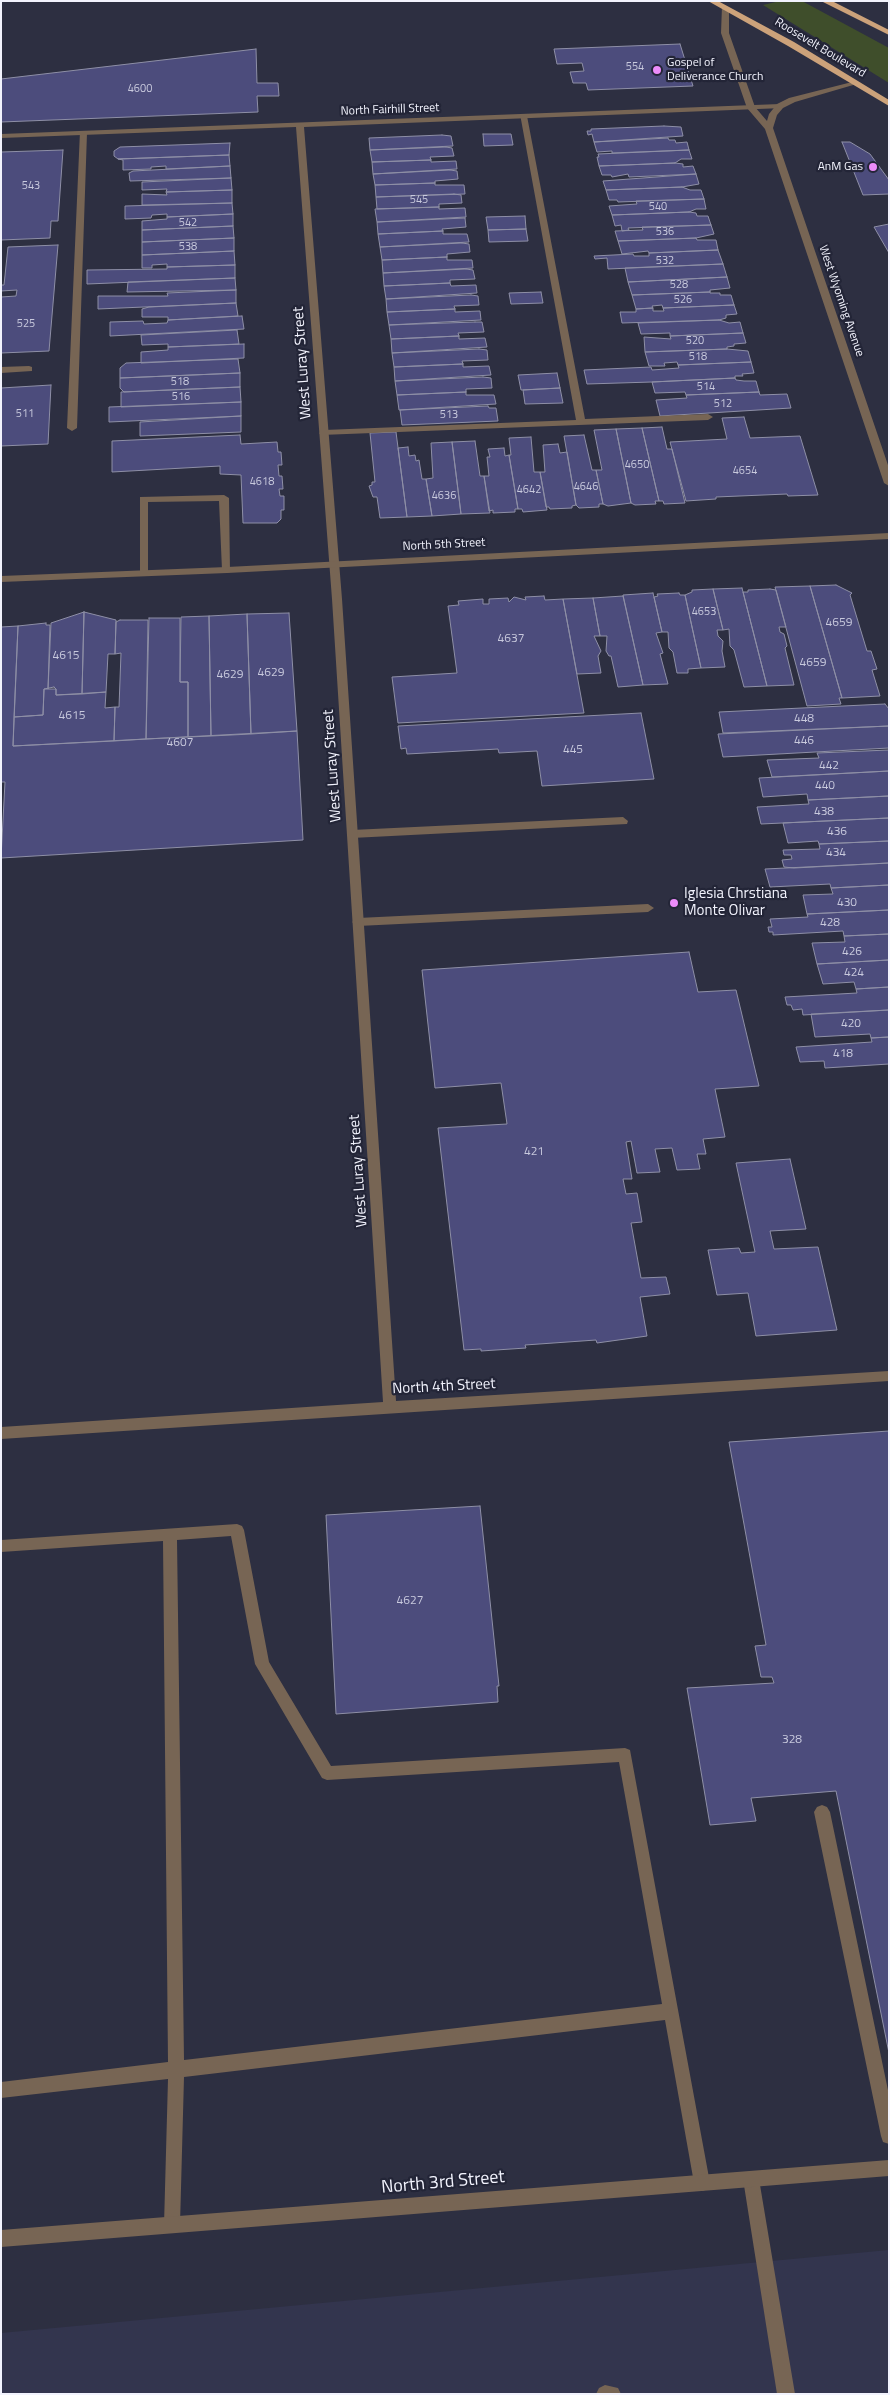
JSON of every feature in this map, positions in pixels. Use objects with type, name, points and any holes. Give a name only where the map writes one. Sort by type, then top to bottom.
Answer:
[{"type":"highway","name":"Roosevelt Boulevard","points":[[712,1],[856,83],[889,104]]},
{"type":"highway","points":[[825,1],[889,33]]},
{"type":"street","name":"West Wyoming Avenue","points":[[726,8],[725,33],[751,108],[769,128],[889,482]]},
{"type":"street","points":[[769,128],[774,114],[780,106],[792,100],[856,83]]},
{"type":"street","name":"North Fairhill Street","points":[[1,136],[780,106]]},
{"type":"street","points":[[524,116],[581,422]]},
{"type":"street","name":"West Luray Street","points":[[300,125],[334,563],[390,1406]]},
{"type":"street","points":[[72,428],[83,133]]},
{"type":"street","points":[[1,370],[29,369]]},
{"type":"street","points":[[324,433],[708,417]]},
{"type":"street","points":[[143,572],[143,499],[224,498],[227,570]]},
{"type":"street","name":"North 5th Street","points":[[1,579],[227,570],[334,563],[889,536]]},
{"type":"street","points":[[352,834],[622,821]]},
{"type":"street","points":[[358,922],[648,908]]},
{"type":"street","name":"North 4th Street","points":[[1,1433],[390,1406],[889,1376]]},
{"type":"street","points":[[1,1546],[236,1530],[262,1664],[328,1773],[625,1755],[702,2183]]},
{"type":"street","points":[[170,1534],[176,2070],[172,2225]]},
{"type":"street","points":[[822,1812],[889,2136]]},
{"type":"street","points":[[1,2090],[671,2011]]},
{"type":"street","name":"North 3rd Street","points":[[1,2239],[889,2168]]},
{"type":"street","points":[[751,2179],[786,2394]]},
{"type":"street","points":[[605,2394],[612,2394]]},
{"type":"shaded area","points":[[889,2250],[889,2394],[1,2394],[1,2333]]},
{"type":"green space","points":[[780,1],[802,1],[889,48],[889,83],[763,5]]},
{"type":"building","points":[[680,44],[693,86],[588,90],[586,83],[573,83],[570,72],[584,71],[582,63],[557,64],[554,49]]},
{"type":"building","points":[[256,49],[257,83],[278,83],[279,96],[257,96],[258,112],[1,122],[1,79]]},
{"type":"building","points":[[681,127],[683,136],[594,142],[592,134],[588,135],[587,131],[591,131],[591,129]]},
{"type":"building","points":[[483,134],[511,134],[513,145],[484,146]]},
{"type":"building","points":[[451,136],[453,146],[370,150],[369,138]]},
{"type":"building","points":[[668,138],[669,140],[675,140],[676,143],[687,142],[689,150],[597,152],[594,142]]},
{"type":"building","points":[[842,142],[850,142],[870,154],[889,180],[889,194],[863,195]]},
{"type":"building","points":[[230,143],[229,155],[118,159],[114,156],[114,151],[120,147]]},
{"type":"building","points":[[452,148],[454,156],[430,157],[431,160],[372,162],[370,150]]},
{"type":"building","points":[[63,150],[58,221],[51,221],[50,238],[1,240],[1,152]]},
{"type":"building","points":[[689,150],[692,159],[681,159],[675,163],[599,166],[597,157],[599,157],[598,154]]},
{"type":"building","points":[[229,155],[230,166],[166,169],[166,166],[151,167],[151,169],[123,170],[123,160],[118,159]]},
{"type":"building","points":[[431,160],[431,162],[456,161],[457,169],[373,174],[372,162]]},
{"type":"building","points":[[683,164],[683,167],[693,166],[696,174],[629,177],[628,174],[612,177],[611,175],[602,175],[599,166]]},
{"type":"building","points":[[230,166],[231,178],[130,181],[129,173],[133,171]]},
{"type":"building","points":[[457,171],[458,179],[435,181],[435,183],[375,185],[373,174]]},
{"type":"building","points":[[696,174],[699,184],[682,187],[606,190],[603,181]]},
{"type":"building","points":[[231,178],[232,190],[166,192],[167,189],[142,190],[142,182]]},
{"type":"building","points":[[435,183],[435,185],[464,185],[465,194],[376,197],[375,185]]},
{"type":"building","points":[[682,187],[690,190],[701,190],[704,199],[618,202],[617,200],[609,200],[606,190]]},
{"type":"building","points":[[232,190],[232,203],[142,205],[142,194],[167,195],[166,192]]},
{"type":"building","points":[[461,195],[462,203],[439,204],[439,207],[377,209],[376,197]]},
{"type":"building","points":[[704,199],[706,209],[696,209],[689,212],[612,215],[609,206],[637,204],[636,201]]},
{"type":"building","points":[[232,203],[233,214],[167,217],[167,214],[152,215],[151,218],[125,219],[125,206]]},
{"type":"building","points":[[439,207],[439,209],[465,208],[466,217],[377,222],[375,209]]},
{"type":"building","points":[[696,213],[697,216],[708,216],[711,225],[628,228],[629,230],[622,231],[621,225],[615,226],[612,215]]},
{"type":"building","points":[[233,214],[233,226],[142,230],[142,221],[167,219],[167,217]]},
{"type":"building","points":[[525,216],[526,229],[488,230],[486,217]]},
{"type":"building","points":[[465,218],[466,227],[442,229],[443,231],[378,234],[377,222]]},
{"type":"building","points":[[889,224],[889,253],[874,227]]},
{"type":"building","points":[[711,225],[714,234],[696,238],[618,241],[615,231],[643,230],[642,227]]},
{"type":"building","points":[[233,226],[234,238],[142,242],[142,230]]},
{"type":"building","points":[[526,229],[528,241],[489,242],[488,230]]},
{"type":"building","points":[[443,231],[443,234],[467,234],[469,242],[380,247],[378,234]]},
{"type":"building","points":[[234,238],[234,251],[142,255],[142,242]]},
{"type":"building","points":[[696,238],[697,240],[716,240],[718,250],[649,253],[648,251],[622,254],[618,241]]},
{"type":"building","points":[[469,244],[470,252],[447,254],[447,257],[382,260],[380,247]]},
{"type":"building","points":[[58,245],[49,351],[1,353],[1,297],[16,296],[17,290],[1,291],[1,285],[4,285],[8,247]]},
{"type":"building","points":[[718,250],[723,264],[608,269],[607,258],[595,259],[594,256],[633,254],[634,256],[649,256],[649,253]]},
{"type":"building","points":[[234,251],[235,265],[167,267],[167,264],[152,265],[152,268],[142,268],[142,255]]},
{"type":"building","points":[[447,257],[447,260],[472,260],[473,268],[383,273],[382,260]]},
{"type":"building","points":[[723,264],[727,277],[628,282],[625,268]]},
{"type":"building","points":[[235,265],[235,278],[87,284],[87,270],[167,269],[167,267]]},
{"type":"building","points":[[473,270],[475,279],[450,280],[450,283],[384,286],[383,273]]},
{"type":"building","points":[[727,277],[730,288],[710,290],[710,292],[632,295],[628,282]]},
{"type":"building","points":[[235,278],[236,290],[127,292],[128,282]]},
{"type":"building","points":[[450,283],[451,286],[476,285],[477,293],[386,299],[384,286]]},
{"type":"building","points":[[236,290],[236,303],[98,309],[98,296],[168,296],[167,293]]},
{"type":"building","points":[[541,292],[543,303],[511,304],[509,293]]},
{"type":"building","points":[[720,293],[720,295],[731,295],[734,305],[663,308],[662,305],[652,306],[653,308],[636,309],[632,295]]},
{"type":"building","points":[[478,296],[479,305],[454,306],[455,309],[387,312],[386,299]]},
{"type":"building","points":[[236,303],[238,316],[168,320],[168,317],[142,317],[142,309],[149,307]]},
{"type":"building","points":[[734,305],[737,314],[726,315],[726,318],[719,320],[622,323],[620,312],[636,312],[636,309],[653,308],[653,311],[664,311],[663,308]]},
{"type":"building","points":[[455,309],[455,312],[480,311],[481,320],[389,325],[387,312]]},
{"type":"building","points":[[242,316],[244,329],[110,336],[110,322],[143,321],[144,324],[167,323],[168,320]]},
{"type":"building","points":[[719,320],[729,323],[740,322],[743,333],[670,336],[670,333],[641,334],[638,323]]},
{"type":"building","points":[[482,322],[484,332],[458,333],[459,336],[391,339],[389,325]]},
{"type":"building","points":[[237,330],[239,344],[168,347],[168,344],[142,345],[141,335]]},
{"type":"building","points":[[743,333],[746,343],[734,344],[734,346],[727,347],[727,349],[645,352],[644,337],[671,339],[670,336]]},
{"type":"building","points":[[459,336],[459,339],[485,338],[487,347],[392,353],[391,339]]},
{"type":"building","points":[[244,344],[244,358],[141,363],[141,352],[168,350],[168,347]]},
{"type":"building","points":[[727,349],[748,351],[751,362],[678,365],[677,362],[664,363],[665,366],[649,366],[645,352]]},
{"type":"building","points":[[487,350],[488,360],[462,361],[463,364],[394,367],[392,353]]},
{"type":"building","points":[[238,359],[240,373],[120,378],[120,368],[126,363]]},
{"type":"building","points":[[751,362],[754,373],[742,374],[743,376],[735,376],[735,378],[652,382],[587,384],[584,370],[651,367],[652,370],[679,368],[678,365]]},
{"type":"building","points":[[463,364],[463,367],[489,366],[491,375],[395,381],[394,367]]},
{"type":"building","points":[[240,373],[240,387],[124,392],[120,388],[120,378]]},
{"type":"building","points":[[557,373],[560,388],[521,390],[518,375]]},
{"type":"building","points":[[491,378],[492,388],[466,389],[466,392],[397,395],[395,381]]},
{"type":"building","points":[[735,378],[736,380],[756,381],[759,392],[686,395],[685,392],[655,393],[652,382]]},
{"type":"building","points":[[51,385],[48,444],[1,446],[1,388]]},
{"type":"building","points":[[240,387],[241,402],[121,407],[121,392]]},
{"type":"building","points":[[560,388],[563,403],[525,404],[523,390]]},
{"type":"building","points":[[466,392],[466,395],[494,395],[496,404],[399,410],[397,395]]},
{"type":"building","points":[[759,392],[760,395],[787,394],[791,408],[660,416],[656,400],[687,398],[686,395]]},
{"type":"building","points":[[241,402],[241,416],[109,422],[109,407]]},
{"type":"building","points":[[488,406],[489,408],[496,408],[498,421],[402,425],[400,410]]},
{"type":"building","points":[[241,416],[241,432],[140,436],[140,422]]},
{"type":"building","points":[[744,417],[750,438],[800,436],[818,495],[788,496],[787,494],[716,497],[716,499],[686,501],[670,442],[727,439],[722,418]]},
{"type":"building","points":[[662,427],[667,449],[672,449],[685,503],[664,504],[663,501],[659,501],[642,428]]},
{"type":"building","points":[[642,428],[659,501],[655,501],[656,504],[635,505],[631,503],[616,429]]},
{"type":"building","points":[[616,429],[631,503],[608,506],[603,504],[596,470],[602,470],[594,430]]},
{"type":"building","points":[[396,432],[407,517],[380,518],[377,497],[373,497],[369,486],[372,485],[372,482],[375,482],[370,433]]},
{"type":"building","points":[[240,435],[241,444],[277,442],[278,452],[281,452],[282,465],[278,465],[279,476],[282,476],[283,489],[279,489],[280,496],[284,496],[284,510],[281,510],[281,519],[277,523],[243,523],[241,475],[220,474],[220,466],[112,472],[112,441]]},
{"type":"building","points":[[584,435],[592,470],[596,470],[603,504],[599,504],[599,507],[579,508],[576,505],[564,436]]},
{"type":"building","points":[[531,437],[534,472],[540,472],[547,510],[523,512],[522,509],[518,509],[509,455],[511,455],[509,438]]},
{"type":"building","points":[[475,441],[480,476],[484,476],[490,513],[461,514],[452,442]]},
{"type":"building","points":[[452,442],[461,514],[432,516],[426,479],[433,478],[431,443]]},
{"type":"building","points":[[558,444],[560,453],[567,452],[576,505],[572,506],[572,508],[550,509],[546,507],[540,472],[545,472],[543,445]]},
{"type":"building","points":[[408,447],[409,456],[415,455],[416,461],[419,460],[422,479],[426,479],[432,516],[407,517],[398,448]]},
{"type":"building","points":[[504,448],[505,456],[509,455],[518,509],[515,509],[515,512],[493,513],[493,510],[489,511],[484,476],[489,476],[487,457],[490,457],[488,449]]},
{"type":"building","points":[[836,585],[852,593],[850,595],[867,651],[871,651],[877,669],[872,670],[880,696],[842,698],[810,586]]},
{"type":"building","points":[[810,586],[842,698],[839,698],[841,704],[807,706],[775,587]]},
{"type":"building","points":[[742,588],[767,686],[744,687],[734,650],[730,646],[729,629],[723,630],[713,589]]},
{"type":"building","points":[[713,589],[723,630],[717,630],[718,636],[723,641],[722,651],[725,667],[701,668],[685,595],[692,592],[692,590]]},
{"type":"building","points":[[776,590],[786,627],[779,627],[780,632],[784,634],[787,646],[785,648],[794,685],[767,686],[743,592]]},
{"type":"building","points":[[653,593],[662,632],[656,633],[663,653],[660,654],[668,684],[643,685],[623,595]]},
{"type":"building","points":[[679,593],[680,595],[685,595],[701,668],[688,669],[688,673],[677,673],[673,652],[669,648],[668,632],[662,632],[654,597],[658,596],[657,594]]},
{"type":"building","points":[[544,596],[545,600],[563,599],[584,713],[398,723],[392,677],[457,673],[448,606],[459,605],[458,601],[483,599],[483,604],[489,604],[489,599],[508,598],[509,602],[514,597],[526,600],[525,597]]},
{"type":"building","points":[[623,596],[643,685],[618,687],[611,656],[606,651],[607,636],[600,636],[593,598]]},
{"type":"building","points":[[593,598],[600,636],[594,636],[601,651],[598,656],[601,673],[577,674],[563,599]]},
{"type":"building","points":[[84,612],[116,620],[115,654],[108,654],[106,692],[82,694]]},
{"type":"building","points":[[84,612],[82,694],[56,695],[56,689],[48,689],[51,623]]},
{"type":"building","points":[[289,613],[297,731],[251,734],[247,614]]},
{"type":"building","points":[[247,614],[251,734],[211,736],[209,616]]},
{"type":"building","points":[[209,616],[211,736],[188,737],[188,682],[180,682],[181,617]]},
{"type":"building","points":[[149,618],[180,618],[180,682],[188,682],[188,737],[146,739]]},
{"type":"building","points":[[120,620],[148,620],[146,739],[114,741],[115,707],[119,707],[121,653],[115,654],[116,622]]},
{"type":"building","points":[[46,623],[46,625],[50,625],[48,689],[44,689],[43,715],[14,717],[18,626]]},
{"type":"building","points":[[18,626],[13,746],[297,731],[303,840],[1,858],[5,782],[1,782],[1,627]]},
{"type":"building","points":[[54,687],[56,695],[106,692],[105,708],[115,707],[114,741],[13,746],[14,717],[43,715],[44,689]]},
{"type":"building","points":[[885,704],[889,709],[889,726],[723,733],[719,712]]},
{"type":"building","points":[[641,713],[654,779],[542,786],[537,751],[499,753],[498,749],[407,754],[406,748],[401,749],[398,726]]},
{"type":"building","points":[[889,726],[889,748],[723,757],[718,734]]},
{"type":"building","points":[[889,750],[889,771],[772,777],[767,760],[819,758],[817,753]]},
{"type":"building","points":[[889,771],[889,796],[808,800],[807,794],[763,797],[759,778]]},
{"type":"building","points":[[889,796],[889,818],[761,824],[757,807],[809,804],[808,800]]},
{"type":"building","points":[[889,818],[889,841],[819,844],[818,841],[788,843],[783,823]]},
{"type":"building","points":[[889,841],[889,863],[794,868],[784,867],[782,860],[792,859],[791,855],[784,855],[783,850],[820,849],[819,844]]},
{"type":"building","points":[[889,863],[889,885],[831,888],[830,884],[770,887],[765,869]]},
{"type":"building","points":[[889,885],[889,910],[807,914],[803,895],[833,894],[831,888]]},
{"type":"building","points":[[889,910],[889,934],[844,936],[843,931],[773,935],[773,932],[769,932],[768,927],[772,927],[770,919],[808,917],[807,914]]},
{"type":"building","points":[[889,934],[889,960],[817,964],[812,943],[845,942],[844,936]]},
{"type":"building","points":[[689,952],[698,992],[736,990],[759,1086],[715,1089],[725,1137],[703,1139],[706,1154],[697,1154],[700,1169],[677,1170],[672,1148],[655,1149],[660,1172],[637,1173],[631,1141],[626,1142],[632,1179],[623,1179],[626,1194],[637,1193],[642,1222],[631,1223],[641,1278],[666,1277],[670,1294],[640,1297],[647,1336],[597,1343],[596,1340],[525,1345],[526,1348],[481,1351],[481,1349],[464,1350],[438,1128],[507,1124],[501,1083],[435,1088],[422,970]]},
{"type":"building","points":[[889,960],[889,987],[856,989],[854,982],[823,984],[817,964]]},
{"type":"building","points":[[889,987],[889,1010],[803,1015],[802,1009],[793,1010],[791,1005],[787,1005],[785,997],[857,993],[856,989]]},
{"type":"building","points":[[889,1010],[889,1037],[871,1038],[870,1034],[815,1037],[811,1014]]},
{"type":"building","points":[[889,1037],[889,1064],[825,1068],[824,1061],[800,1062],[796,1047],[872,1042],[871,1038]]},
{"type":"building","points":[[790,1159],[806,1229],[770,1231],[774,1249],[818,1247],[837,1330],[756,1336],[748,1293],[717,1295],[708,1250],[739,1248],[741,1253],[755,1252],[736,1163]]},
{"type":"building","points":[[889,1431],[889,2053],[836,1791],[751,1798],[756,1821],[710,1825],[687,1688],[774,1683],[772,1677],[761,1677],[755,1646],[766,1645],[729,1442]]},
{"type":"building","points":[[480,1506],[499,1686],[497,1686],[498,1702],[336,1714],[326,1515]]},
{"type":"place","name":"Gospel of Deliverance Church","points":[[657,70]]},
{"type":"place","name":"AnM Gas","points":[[873,167]]},
{"type":"place","name":"Iglesia Chrstiana Monte Olivar","points":[[674,903]]}]
